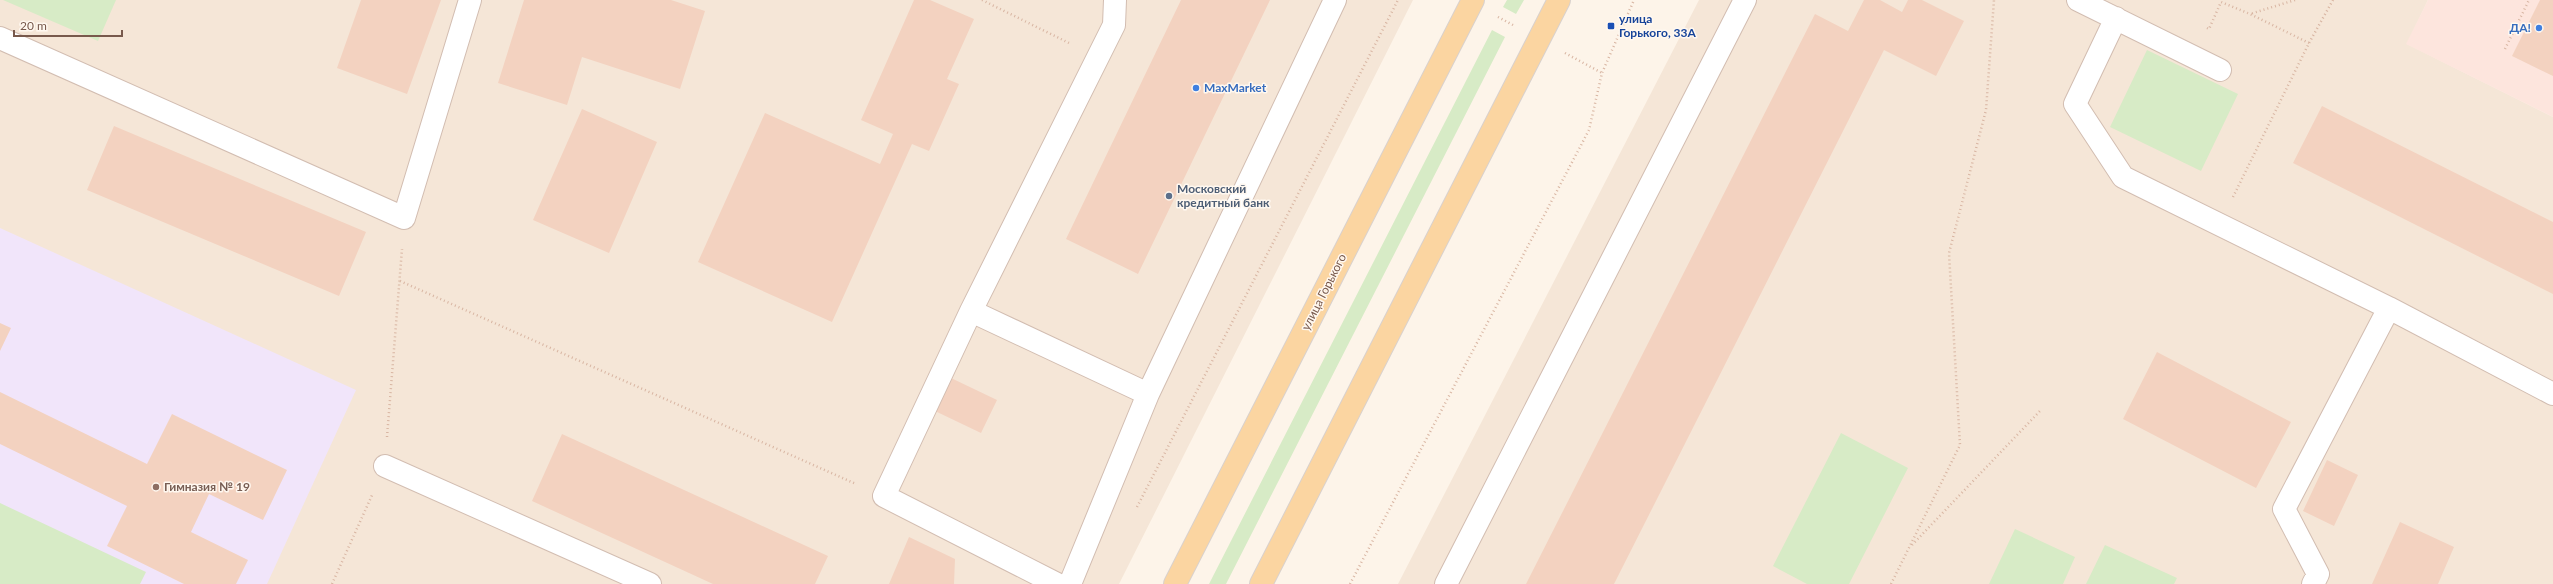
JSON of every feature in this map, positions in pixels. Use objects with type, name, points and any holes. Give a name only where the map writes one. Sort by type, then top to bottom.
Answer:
[{"type":"main road","name":"улица Горького","points":[[1175,584],[1473,0]]},
{"type":"main road","points":[[1261,584],[1559,0]]},
{"type":"lane","points":[[0,38],[404,218],[470,0]]},
{"type":"lane","points":[[1057,584],[884,496],[971,311],[1114,25],[1115,0]]},
{"type":"lane","points":[[1070,584],[1148,394],[1335,0]]},
{"type":"lane","points":[[1446,584],[1746,0]]},
{"type":"lane","points":[[2078,0],[2220,70]]},
{"type":"lane","points":[[2116,18],[2075,104],[2123,177],[2389,308],[2553,394]]},
{"type":"lane","points":[[2313,584],[2318,574],[2284,509],[2389,308]]},
{"type":"lane","points":[[971,311],[1148,394]]},
{"type":"lane","points":[[385,466],[650,584]]},
{"type":"path","points":[[982,0],[1098,57]]},
{"type":"path","points":[[1133,514],[1398,0]]},
{"type":"path","points":[[1350,584],[1589,130],[1602,73],[1634,0]]},
{"type":"path","points":[[1891,584],[1960,445],[1949,253],[1986,110],[1994,0]]},
{"type":"path","points":[[2250,14],[2295,0]]},
{"type":"path","points":[[2219,225],[2309,43],[2333,0]]},
{"type":"path","points":[[2505,49],[2529,0]]},
{"type":"path","points":[[2202,26],[2210,29],[2221,2],[2250,14],[2309,43]]},
{"type":"path","points":[[332,584],[385,466],[404,218]]},
{"type":"path","points":[[400,281],[884,496]]},
{"type":"path","points":[[1909,548],[2040,411]]},
{"type":"shaded area","points":[[0,0],[1413,0],[1119,584],[0,584]]},
{"type":"shaded area","points":[[1699,0],[2428,0],[2407,44],[2553,117],[2553,584],[1398,584]]},
{"type":"shaded area","points":[[2428,0],[2553,0],[2553,117],[2406,44]]},
{"type":"shaded area","name":"Гимназия № 19","points":[[0,228],[356,390],[267,584],[0,584]]},
{"type":"green space","points":[[3,0],[116,0],[98,41]]},
{"type":"green space","points":[[1507,0],[1524,0],[1516,14],[1503,7]]},
{"type":"green space","points":[[1492,30],[1505,37],[1226,584],[1209,584]]},
{"type":"green space","points":[[2147,50],[2238,94],[2201,171],[2110,127]]},
{"type":"green space","points":[[1841,433],[1908,468],[1849,584],[1807,584],[1773,566]]},
{"type":"green space","points":[[0,503],[146,572],[140,584],[0,584]]},
{"type":"green space","points":[[2015,529],[2075,557],[2063,584],[1989,584]]},
{"type":"green space","points":[[2105,545],[2177,578],[2174,584],[2086,584]]},
{"type":"building","points":[[361,0],[441,0],[407,94],[337,68]]},
{"type":"building","points":[[524,0],[671,0],[705,11],[680,89],[582,57],[567,105],[498,83]]},
{"type":"building","points":[[914,0],[930,0],[974,19],[947,79],[959,84],[929,151],[912,144],[832,322],[698,262],[765,113],[880,164],[893,134],[861,120]]},
{"type":"building","points":[[1181,0],[1270,0],[1138,274],[1066,239]]},
{"type":"building","points":[[1864,0],[1880,0],[1902,12],[1908,0],[1922,0],[1964,21],[1936,76],[1884,50],[1614,584],[1526,584],[1815,14],[1848,31]]},
{"type":"building","name":"ДА!","points":[[2540,0],[2553,0],[2553,76],[2512,56]]},
{"type":"building","points":[[2322,106],[2553,222],[2553,294],[2293,163]]},
{"type":"building","points":[[582,109],[657,142],[609,253],[533,220]]},
{"type":"building","points":[[114,126],[366,232],[339,296],[87,190]]},
{"type":"building","points":[[0,323],[11,328],[0,351]]},
{"type":"building","points":[[2157,352],[2291,422],[2256,488],[2123,419]]},
{"type":"building","points":[[951,378],[997,400],[981,433],[935,411]]},
{"type":"building","points":[[0,392],[147,464],[172,414],[287,470],[263,520],[209,494],[191,532],[248,560],[236,584],[184,584],[107,546],[127,506],[0,444]]},
{"type":"building","points":[[562,434],[828,556],[815,584],[713,584],[532,501]]},
{"type":"building","points":[[2327,460],[2358,475],[2334,526],[2303,511]]},
{"type":"building","points":[[2400,522],[2454,547],[2438,584],[2372,584]]},
{"type":"building","points":[[909,537],[955,559],[954,584],[889,584]]},
{"type":"place","name":"улица Горького, 33А","points":[[1611,26]]},
{"type":"place","name":"ДА!","points":[[2539,28]]},
{"type":"place","name":"MaxMarket","points":[[1196,88]]},
{"type":"place","name":"Московский кредитный банк","points":[[1169,196]]},
{"type":"place","name":"Гимназия № 19","points":[[156,487]]}]
